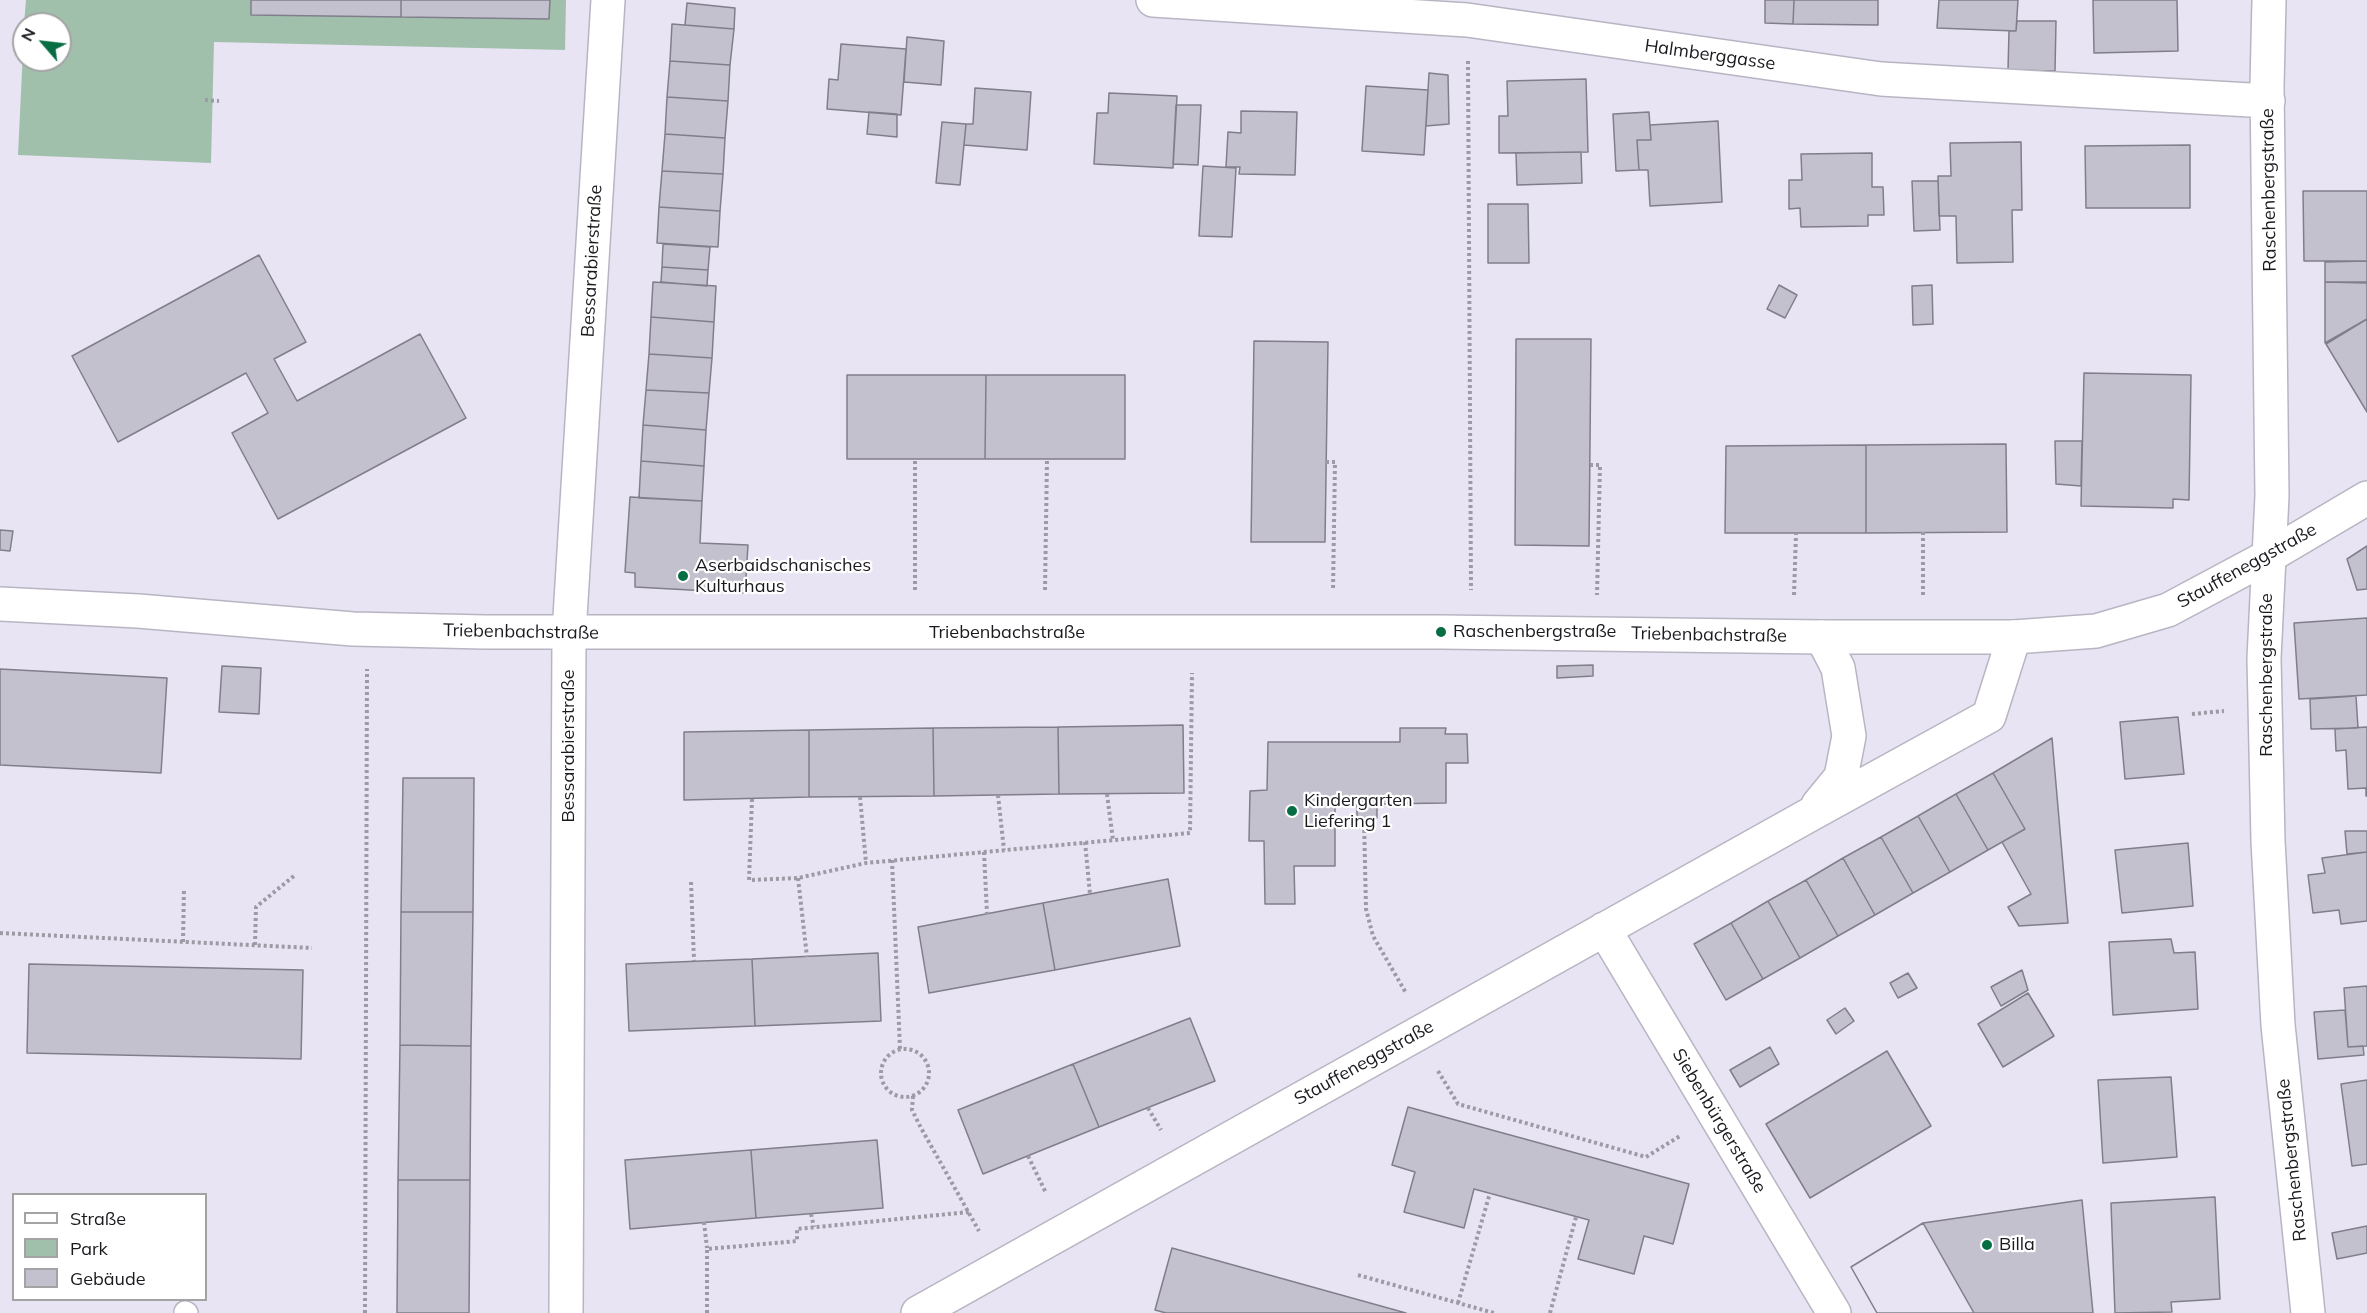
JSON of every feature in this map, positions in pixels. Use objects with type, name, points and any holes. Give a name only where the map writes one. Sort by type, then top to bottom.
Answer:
[{"type":"street","name":"Bessarabierstraße","points":[[566,1313],[569,633],[608,0]]},
{"type":"street","name":"Halmberggasse","points":[[1153,0],[1467,20],[1881,79],[2268,101]]},
{"type":"street","name":"Raschenbergstraße","points":[[2269,0],[2272,496],[2264,658],[2268,841],[2278,1025],[2308,1313]]},
{"type":"street","name":"Stauffeneggstraße","points":[[918,1313],[1989,716],[2014,637],[2096,631],[2168,610],[2270,556],[2367,498]]},
{"type":"street","name":"Triebenbachstraße","points":[[0,604],[138,611],[367,629],[569,633],[1332,633],[2014,637]]},
{"type":"street","name":"Stauffeneggstraße","points":[[1807,637],[1838,668],[1849,736],[1841,777],[1811,814]]},
{"type":"street","name":"Siebenbürgerstraße","points":[[1604,929],[1834,1313]]},
{"type":"path","points":[[1467,20],[1471,593]]},
{"type":"path","points":[[205,100],[219,101]]},
{"type":"path","points":[[915,459],[915,633]]},
{"type":"path","points":[[1044,633],[1047,459]]},
{"type":"path","points":[[1326,462],[1335,462],[1332,633]]},
{"type":"path","points":[[1590,465],[1600,465],[1596,634]]},
{"type":"path","points":[[1796,532],[1807,637]]},
{"type":"path","points":[[1923,532],[1923,637]]},
{"type":"path","points":[[365,1313],[367,629]]},
{"type":"path","points":[[752,799],[749,880],[798,878],[866,862],[1190,833],[1192,634]]},
{"type":"path","points":[[1107,794],[1113,840]]},
{"type":"path","points":[[998,795],[1004,850]]},
{"type":"path","points":[[860,797],[866,862]]},
{"type":"path","points":[[1364,818],[1366,909],[1373,936],[1458,1104],[1646,1157],[1716,1115]]},
{"type":"path","points":[[1085,842],[1090,894]]},
{"type":"path","points":[[984,852],[987,914]]},
{"type":"path","points":[[892,860],[900,1049]]},
{"type":"path","points":[[255,945],[256,907],[295,875]]},
{"type":"path","points":[[798,878],[807,957]]},
{"type":"path","points":[[691,882],[694,961]]},
{"type":"path","points":[[183,942],[184,888]]},
{"type":"path","points":[[0,933],[312,948]]},
{"type":"path","points":[[900,1049],[916,1051],[922,1056],[929,1070],[925,1086],[913,1096],[898,1097],[890,1093],[881,1080],[880,1072],[886,1057],[900,1049]]},
{"type":"path","points":[[913,1096],[912,1110],[916,1119],[1000,1267]]},
{"type":"path","points":[[1458,1303],[1490,1193]]},
{"type":"path","points":[[707,1249],[797,1240],[797,1229],[969,1212]]},
{"type":"path","points":[[812,1214],[814,1227]]},
{"type":"path","points":[[1550,1313],[1576,1217]]},
{"type":"path","points":[[704,1222],[707,1249],[707,1313]]},
{"type":"path","points":[[1358,1275],[1494,1313]]},
{"type":"green space","points":[[26,0],[566,0],[565,50],[214,42],[211,163],[18,155],[22,72],[72,72],[72,12],[25,12]]},
{"type":"building","points":[[251,0],[401,0],[401,17],[251,15]]},
{"type":"building","points":[[401,0],[550,0],[549,19],[401,17]]},
{"type":"building","points":[[1765,0],[1794,0],[1793,24],[1765,23]]},
{"type":"building","points":[[1794,0],[1878,0],[1878,25],[1793,24]]},
{"type":"building","points":[[1939,0],[2018,0],[2016,31],[1937,28]]},
{"type":"building","points":[[2093,0],[2177,0],[2178,51],[2094,53]]},
{"type":"building","points":[[687,3],[735,8],[734,29],[685,25]]},
{"type":"building","points":[[2017,21],[2056,21],[2055,71],[2008,70],[2009,31],[2016,31]]},
{"type":"building","points":[[672,24],[734,29],[730,65],[670,61]]},
{"type":"building","points":[[907,37],[944,41],[941,85],[904,82]]},
{"type":"building","points":[[841,44],[906,49],[901,115],[827,109],[829,79],[838,80]]},
{"type":"building","points":[[670,61],[730,65],[728,101],[667,97]]},
{"type":"building","points":[[1429,73],[1448,75],[1449,124],[1426,126]]},
{"type":"building","points":[[1586,79],[1588,152],[1499,153],[1499,116],[1508,116],[1507,81]]},
{"type":"building","points":[[1366,86],[1428,90],[1424,155],[1362,151]]},
{"type":"building","points":[[975,88],[1031,92],[1027,150],[964,145],[966,124],[973,124]]},
{"type":"building","points":[[1109,93],[1177,96],[1173,168],[1094,164],[1097,113],[1108,113]]},
{"type":"building","points":[[667,97],[728,101],[725,138],[665,134]]},
{"type":"building","points":[[1176,105],[1201,105],[1198,165],[1173,164]]},
{"type":"building","points":[[1241,111],[1297,112],[1295,175],[1239,174],[1240,167],[1226,167],[1228,132],[1241,133]]},
{"type":"building","points":[[869,112],[897,114],[897,137],[867,134]]},
{"type":"building","points":[[1649,112],[1651,140],[1637,140],[1639,170],[1616,171],[1613,114]]},
{"type":"building","points":[[1718,121],[1722,202],[1650,206],[1648,170],[1639,170],[1637,140],[1651,140],[1650,125]]},
{"type":"building","points":[[942,122],[966,124],[960,185],[936,183]]},
{"type":"building","points":[[665,134],[725,138],[723,174],[662,171]]},
{"type":"building","points":[[2021,142],[2022,210],[2012,210],[2013,262],[1957,263],[1956,216],[1939,216],[1938,176],[1951,176],[1950,143]]},
{"type":"building","points":[[2190,145],[2190,208],[2086,208],[2085,146]]},
{"type":"building","points":[[1581,152],[1582,183],[1517,185],[1516,153]]},
{"type":"building","points":[[1872,153],[1872,187],[1883,187],[1884,215],[1868,215],[1868,226],[1801,227],[1800,208],[1789,209],[1789,180],[1802,180],[1801,154]]},
{"type":"building","points":[[1203,166],[1236,168],[1232,237],[1199,236]]},
{"type":"building","points":[[662,171],[723,174],[720,211],[659,207]]},
{"type":"building","points":[[1912,181],[1938,181],[1940,230],[1914,231]]},
{"type":"building","points":[[2303,191],[2367,191],[2367,261],[2304,261]]},
{"type":"building","points":[[1488,204],[1528,204],[1529,263],[1488,263]]},
{"type":"building","points":[[659,207],[720,211],[718,247],[657,243]]},
{"type":"building","points":[[663,244],[710,247],[708,270],[662,267]]},
{"type":"building","points":[[259,255],[306,342],[274,359],[297,401],[420,334],[466,418],[278,519],[232,433],[268,413],[246,373],[118,442],[72,356]]},
{"type":"building","points":[[2367,261],[2367,282],[2325,282],[2325,262]]},
{"type":"building","points":[[662,267],[708,270],[707,286],[661,282]]},
{"type":"building","points":[[653,282],[716,286],[714,322],[651,317]]},
{"type":"building","points":[[2325,282],[2367,283],[2367,319],[2325,343]]},
{"type":"building","points":[[1779,285],[1797,295],[1785,318],[1767,309]]},
{"type":"building","points":[[1932,285],[1933,324],[1913,325],[1912,286]]},
{"type":"building","points":[[651,317],[714,322],[712,358],[649,354]]},
{"type":"building","points":[[2367,319],[2367,412],[2326,344]]},
{"type":"building","points":[[1516,339],[1591,339],[1589,546],[1515,545]]},
{"type":"building","points":[[1254,341],[1328,342],[1325,542],[1251,542]]},
{"type":"building","points":[[649,354],[712,358],[709,393],[646,390]]},
{"type":"building","points":[[2084,373],[2191,375],[2189,500],[2173,499],[2173,508],[2081,506]]},
{"type":"building","points":[[847,375],[986,375],[985,459],[847,459]]},
{"type":"building","points":[[986,375],[1125,375],[1125,459],[985,459]]},
{"type":"building","points":[[646,390],[709,393],[706,430],[643,425]]},
{"type":"building","points":[[643,425],[706,430],[704,466],[641,461]]},
{"type":"building","points":[[2055,441],[2082,441],[2081,486],[2056,484]]},
{"type":"building","points":[[2006,444],[2007,532],[1866,533],[1866,445]]},
{"type":"building","points":[[1866,445],[1866,533],[1725,533],[1726,446]]},
{"type":"building","points":[[641,461],[704,466],[702,501],[639,498]]},
{"type":"building","points":[[630,497],[702,501],[700,543],[748,545],[745,593],[635,587],[635,573],[625,572]]},
{"type":"building","points":[[0,530],[13,531],[10,551],[0,550]]},
{"type":"building","points":[[2367,546],[2367,589],[2357,590],[2347,559]]},
{"type":"building","points":[[2367,618],[2367,695],[2299,699],[2294,623]]},
{"type":"building","points":[[1593,665],[1593,676],[1557,678],[1557,666]]},
{"type":"building","points":[[222,666],[261,668],[259,714],[219,712]]},
{"type":"building","points":[[0,669],[167,678],[161,773],[0,765]]},
{"type":"building","points":[[2356,696],[2358,728],[2311,729],[2310,699]]},
{"type":"building","points":[[2178,717],[2184,774],[2125,779],[2120,722]]},
{"type":"building","points":[[1183,725],[1184,793],[1059,794],[1058,727]]},
{"type":"building","points":[[1058,727],[1059,794],[934,796],[933,728]]},
{"type":"building","points":[[2367,727],[2366,796],[2366,788],[2348,789],[2346,750],[2336,751],[2335,729]]},
{"type":"building","points":[[933,728],[934,796],[809,797],[809,730]]},
{"type":"building","name":"Kindergarten Liefering 1","points":[[1400,728],[1446,728],[1445,734],[1467,734],[1468,763],[1446,763],[1446,803],[1377,804],[1377,818],[1357,818],[1357,804],[1335,804],[1335,866],[1294,866],[1295,904],[1265,904],[1264,841],[1249,841],[1250,791],[1267,790],[1268,742],[1400,742]]},
{"type":"building","points":[[809,730],[809,797],[684,800],[684,732]]},
{"type":"building","points":[[2052,738],[2068,923],[2019,926],[2008,907],[2031,894],[2002,842],[2025,829],[1993,773]]},
{"type":"building","points":[[1993,773],[2025,829],[1988,850],[1956,794]]},
{"type":"building","points":[[403,778],[474,778],[473,912],[401,912]]},
{"type":"building","points":[[1956,794],[1988,850],[1950,872],[1918,816]]},
{"type":"building","points":[[1918,816],[1950,872],[1913,893],[1881,837]]},
{"type":"building","points":[[2345,831],[2367,831],[2367,852],[2347,854]]},
{"type":"building","points":[[1881,837],[1913,893],[1875,915],[1843,858]]},
{"type":"building","points":[[2188,843],[2193,906],[2122,913],[2115,850]]},
{"type":"building","points":[[2367,852],[2367,921],[2341,924],[2339,910],[2313,913],[2308,875],[2325,873],[2322,858]]},
{"type":"building","points":[[1843,858],[1875,915],[1838,936],[1806,880]]},
{"type":"building","points":[[1168,879],[1180,946],[1055,970],[1043,903]]},
{"type":"building","points":[[1806,880],[1838,936],[1800,958],[1768,901]]},
{"type":"building","points":[[1768,901],[1800,958],[1763,979],[1731,923]]},
{"type":"building","points":[[1043,903],[1055,970],[929,993],[918,927]]},
{"type":"building","points":[[401,912],[473,912],[471,1046],[400,1045]]},
{"type":"building","points":[[1731,923],[1763,979],[1726,1000],[1694,944]]},
{"type":"building","points":[[2171,939],[2174,953],[2195,952],[2198,1009],[2113,1015],[2109,942]]},
{"type":"building","points":[[878,953],[881,1021],[755,1026],[752,959]]},
{"type":"building","points":[[752,959],[755,1026],[629,1031],[626,964]]},
{"type":"building","points":[[29,964],[303,970],[301,1059],[27,1053]]},
{"type":"building","points":[[2022,970],[2028,990],[2001,1006],[1991,987]]},
{"type":"building","points":[[1908,973],[1917,988],[1898,998],[1890,983]]},
{"type":"building","points":[[2367,986],[2367,1046],[2348,1047],[2344,988]]},
{"type":"building","points":[[2028,993],[2054,1036],[2003,1067],[1978,1024]]},
{"type":"building","points":[[1845,1008],[1854,1021],[1836,1034],[1827,1020]]},
{"type":"building","points":[[2345,1010],[2348,1047],[2363,1046],[2364,1055],[2318,1059],[2314,1012]]},
{"type":"building","points":[[1190,1018],[1215,1081],[1099,1127],[1073,1064]]},
{"type":"building","points":[[400,1045],[471,1046],[470,1180],[398,1180]]},
{"type":"building","points":[[1770,1047],[1779,1064],[1740,1087],[1730,1070]]},
{"type":"building","points":[[1887,1051],[1931,1126],[1810,1198],[1766,1124]]},
{"type":"building","points":[[1073,1064],[1099,1127],[983,1174],[958,1110]]},
{"type":"building","points":[[2171,1077],[2177,1157],[2103,1163],[2098,1080]]},
{"type":"building","points":[[2367,1080],[2367,1164],[2352,1166],[2341,1084]]},
{"type":"building","points":[[1408,1107],[1689,1184],[1673,1244],[1644,1236],[1634,1274],[1578,1259],[1589,1220],[1474,1189],[1464,1228],[1404,1212],[1415,1172],[1392,1165]]},
{"type":"building","points":[[877,1140],[883,1208],[756,1218],[751,1150]]},
{"type":"building","points":[[751,1150],[756,1218],[630,1229],[625,1160]]},
{"type":"building","points":[[398,1180],[470,1180],[469,1313],[397,1313]]},
{"type":"building","points":[[2215,1197],[2220,1299],[2171,1302],[2172,1312],[2115,1313],[2111,1203]]},
{"type":"building","name":"Billa","points":[[2082,1200],[2093,1313],[1877,1313],[1851,1267],[1923,1223]]},
{"type":"building","points":[[1923,1223],[1974,1313],[1877,1313],[1851,1267]]},
{"type":"building","points":[[2367,1226],[2367,1253],[2337,1259],[2332,1233]]},
{"type":"building","points":[[1172,1248],[1406,1313],[1166,1313],[1155,1310]]},
{"type":"place","name":"Aserbaidschanisches Kulturhaus","points":[[683,576]]},
{"type":"place","name":"Raschenbergstraße","points":[[1441,632]]},
{"type":"place","name":"Kindergarten Liefering 1","points":[[1292,811]]},
{"type":"place","name":"Billa","points":[[1987,1245]]}]
